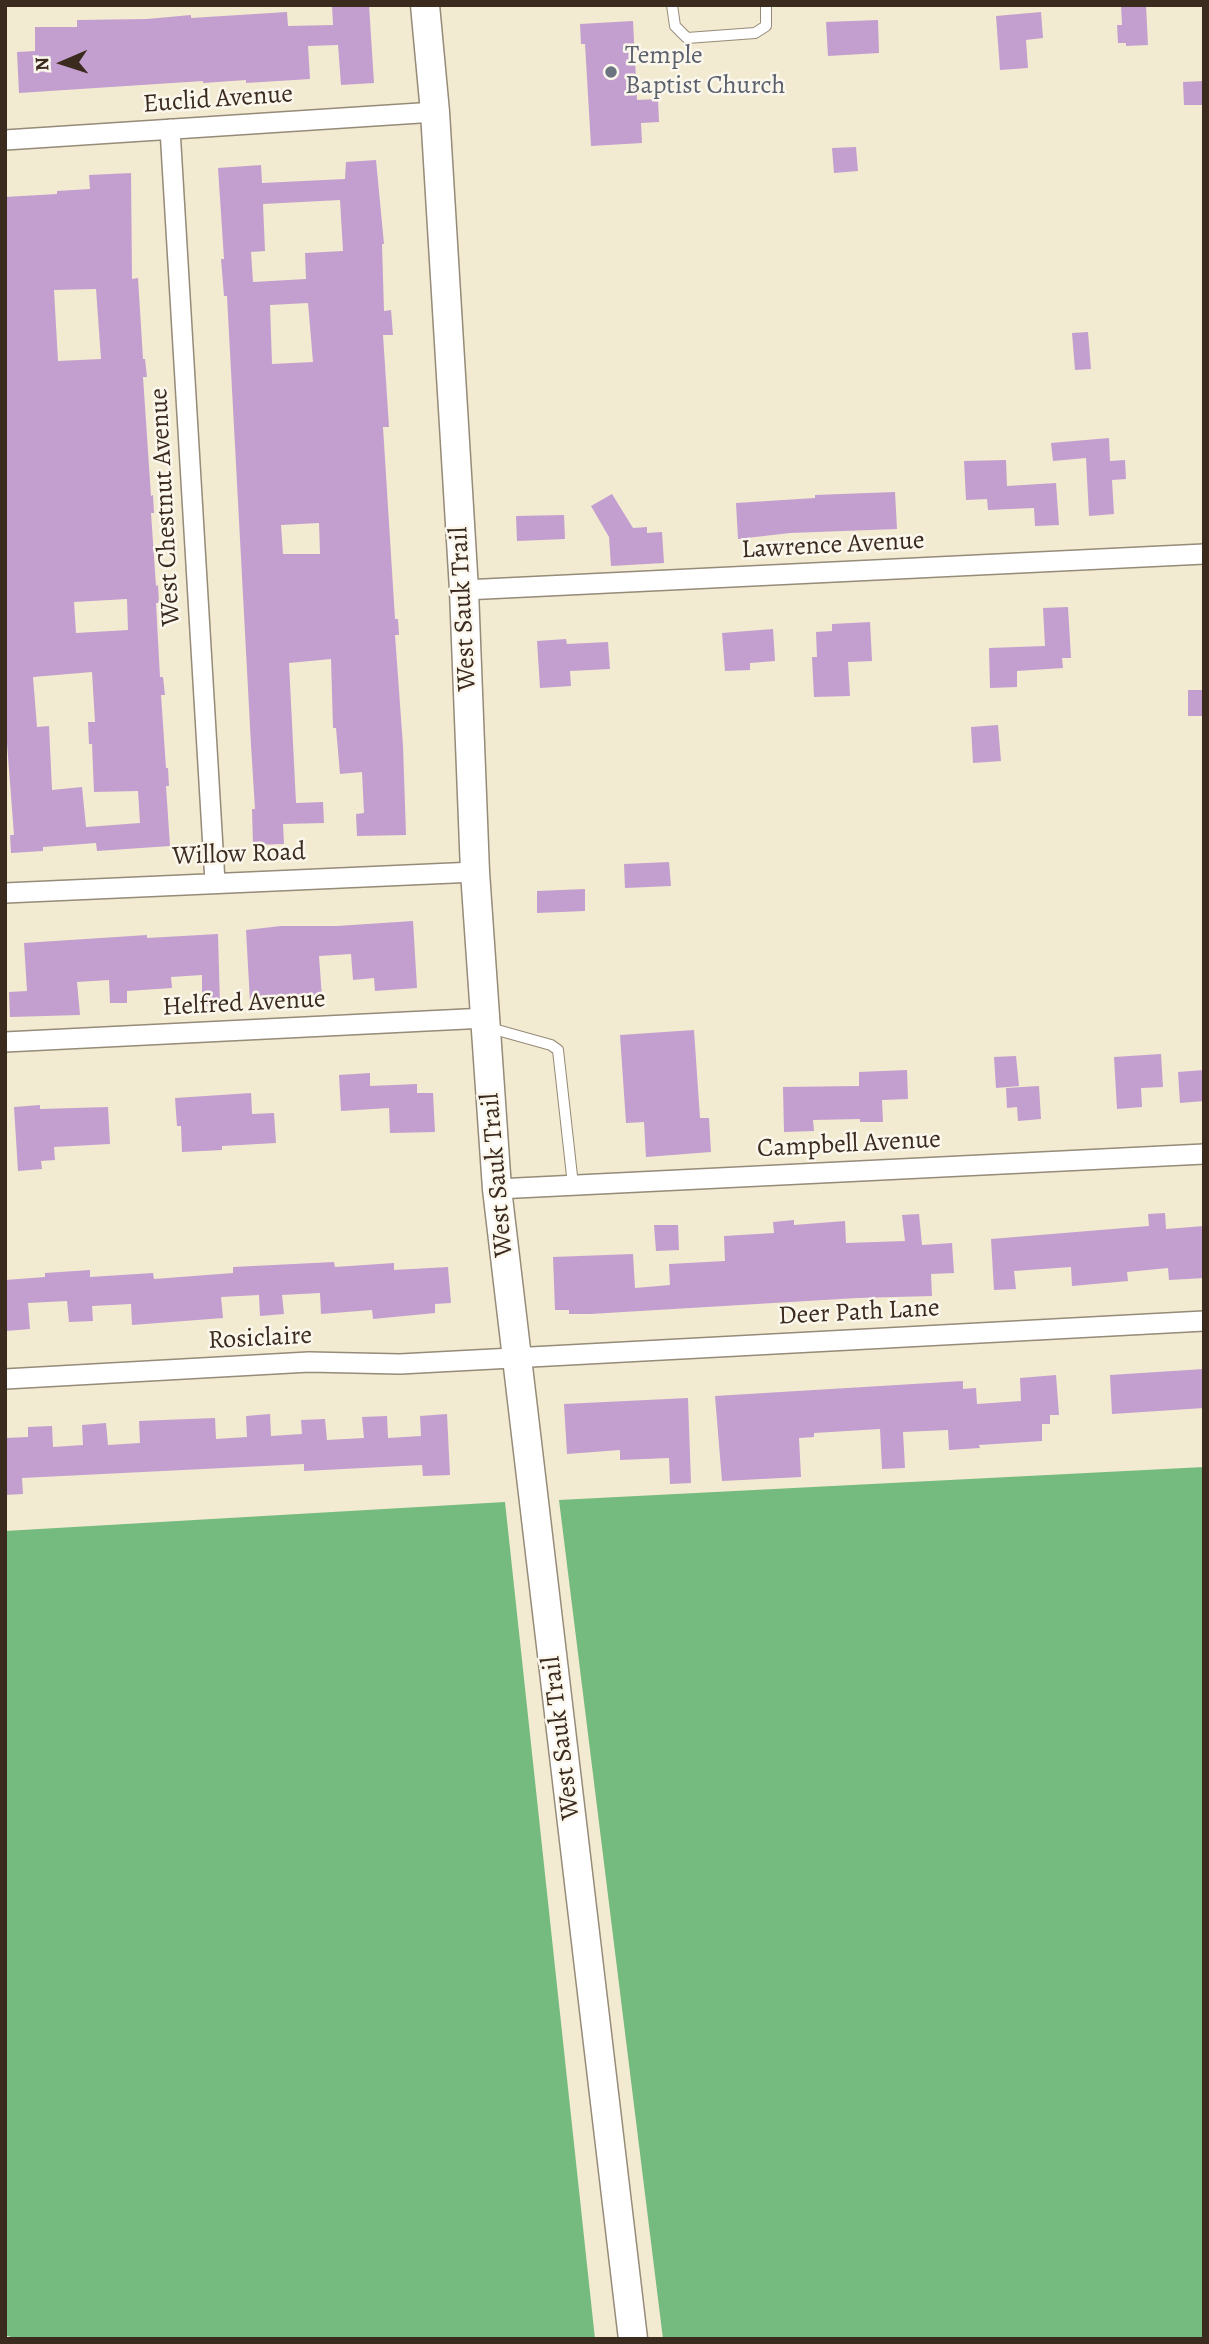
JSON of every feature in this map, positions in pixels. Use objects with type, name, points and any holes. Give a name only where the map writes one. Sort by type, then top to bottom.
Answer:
[{"type":"main road","name":"West Sauk Trail","points":[[425,5],[435,112],[464,590],[475,872],[497,1189],[633,2339]]},
{"type":"street","name":"Euclid Avenue","points":[[5,140],[435,112]]},
{"type":"street","name":"West Chestnut Avenue","points":[[170,129],[215,882]]},
{"type":"street","name":"Lawrence Avenue","points":[[464,590],[1204,554]]},
{"type":"street","name":"Willow Road","points":[[5,892],[475,872]]},
{"type":"street","name":"Helfred Avenue","points":[[5,1042],[486,1022]]},
{"type":"street","name":"Campbell Avenue","points":[[497,1189],[1204,1154]]},
{"type":"street","name":"Deer Path Lane","points":[[518,1358],[1204,1321]]},
{"type":"street","name":"Rosiclaire","points":[[5,1379],[309,1362],[400,1364],[518,1358]]},
{"type":"lane","points":[[672,5],[675,26],[687,38],[755,33],[766,26],[765,5]]},
{"type":"lane","points":[[486,1022],[551,1045],[558,1050],[573,1185]]},
{"type":"green space","points":[[1204,1467],[1204,2339],[663,2339],[559,1500]]},
{"type":"green space","points":[[505,1502],[595,2339],[17,2339],[5,2335],[5,1531]]},
{"type":"building","points":[[332,5],[369,5],[374,83],[341,85],[338,45],[308,46],[310,79],[246,83],[246,80],[203,81],[19,93],[17,52],[35,51],[35,27],[77,27],[77,20],[191,15],[191,18],[287,12],[288,26],[333,25]]},
{"type":"building","points":[[1121,5],[1146,5],[1148,45],[1126,46],[1126,43],[1118,43],[1117,25],[1122,25]]},
{"type":"building","points":[[1041,12],[1043,38],[1026,40],[1028,68],[1000,70],[996,16]]},
{"type":"building","points":[[878,20],[879,53],[828,56],[826,22]]},
{"type":"building","name":"Temple Baptist Church","points":[[633,21],[637,100],[658,99],[659,122],[641,123],[642,143],[591,146],[585,44],[581,44],[580,24]]},
{"type":"building","points":[[1204,81],[1204,105],[1184,105],[1183,82]]},
{"type":"building","points":[[856,147],[858,171],[834,173],[832,148]]},
{"type":"building","points":[[376,160],[384,244],[384,311],[391,310],[393,335],[383,335],[389,427],[383,427],[395,619],[398,619],[399,635],[395,635],[406,835],[357,836],[356,814],[364,813],[362,772],[340,774],[336,728],[333,728],[331,659],[289,663],[296,803],[323,802],[324,823],[283,824],[284,844],[253,845],[252,809],[255,809],[227,296],[224,296],[221,259],[224,259],[218,168],[261,165],[262,183],[345,179],[346,162]],"holes":[[[340,200],[343,251],[305,253],[306,279],[253,282],[251,252],[265,251],[263,204]],[[308,303],[313,362],[272,364],[270,305]],[[319,523],[320,554],[283,554],[281,525]]]},
{"type":"building","points":[[131,173],[132,279],[138,278],[143,359],[147,377],[143,377],[151,496],[153,495],[154,513],[151,513],[159,603],[156,603],[160,677],[163,677],[165,695],[161,695],[168,768],[169,786],[166,786],[170,846],[97,851],[96,843],[43,847],[43,851],[11,853],[10,835],[14,835],[5,717],[5,197],[90,189],[89,175]],"holes":[[[96,289],[101,359],[58,361],[54,290]],[[127,599],[128,630],[76,633],[74,602]],[[92,672],[95,722],[88,722],[89,744],[92,744],[94,792],[138,791],[140,823],[86,827],[82,787],[52,790],[49,726],[37,727],[33,677]]]},
{"type":"building","points":[[1088,332],[1091,369],[1075,370],[1072,333]]},
{"type":"building","points":[[1109,438],[1110,461],[1125,460],[1126,479],[1112,480],[1114,514],[1089,516],[1086,458],[1053,461],[1051,443]]},
{"type":"building","points":[[1006,460],[1007,486],[1056,483],[1059,525],[1035,526],[1034,508],[988,510],[987,499],[966,500],[964,461]]},
{"type":"building","points":[[895,492],[897,529],[790,533],[738,539],[736,503],[815,498],[815,495]]},
{"type":"building","points":[[612,494],[633,528],[647,527],[647,533],[662,532],[664,563],[611,566],[609,537],[591,506]]},
{"type":"building","points":[[564,515],[565,539],[517,541],[516,516]]},
{"type":"building","points":[[1068,607],[1071,658],[1062,658],[1063,668],[1017,671],[1017,687],[990,688],[989,648],[1045,646],[1043,608]]},
{"type":"building","points":[[870,622],[872,661],[848,662],[850,696],[814,697],[812,657],[817,657],[816,632],[832,631],[832,624]]},
{"type":"building","points":[[773,629],[775,661],[750,663],[750,670],[725,671],[722,633]]},
{"type":"building","points":[[566,639],[567,644],[608,642],[610,669],[570,671],[571,686],[540,688],[537,641]]},
{"type":"building","points":[[1188,690],[1204,690],[1204,716],[1188,716]]},
{"type":"building","points":[[998,725],[1001,761],[973,763],[971,727]]},
{"type":"building","points":[[669,862],[671,886],[625,888],[624,864]]},
{"type":"building","points":[[585,889],[585,911],[537,913],[537,891]]},
{"type":"building","points":[[413,921],[417,988],[375,991],[374,978],[353,980],[351,954],[319,956],[322,998],[250,1002],[246,930],[281,926],[337,926]]},
{"type":"building","points":[[218,934],[220,1005],[202,1006],[202,975],[171,977],[172,988],[127,991],[127,1003],[110,1003],[109,980],[77,982],[80,1015],[10,1017],[9,992],[27,991],[24,943],[147,935],[147,938]]},
{"type":"building","points":[[694,1030],[700,1118],[709,1118],[711,1152],[646,1157],[644,1122],[626,1123],[620,1035]]},
{"type":"building","points":[[1161,1054],[1163,1087],[1141,1088],[1142,1107],[1117,1109],[1114,1057]]},
{"type":"building","points":[[1016,1056],[1019,1086],[996,1088],[994,1057]]},
{"type":"building","points":[[907,1070],[908,1099],[882,1100],[883,1122],[860,1122],[860,1119],[813,1120],[814,1131],[784,1132],[783,1087],[859,1086],[859,1072]]},
{"type":"building","points":[[1204,1070],[1204,1101],[1180,1103],[1178,1072]]},
{"type":"building","points":[[370,1073],[370,1086],[417,1084],[417,1093],[433,1093],[435,1132],[390,1133],[389,1108],[341,1111],[339,1075]]},
{"type":"building","points":[[1039,1086],[1041,1119],[1018,1121],[1017,1107],[1007,1108],[1006,1088]]},
{"type":"building","points":[[251,1093],[252,1114],[274,1113],[276,1143],[222,1146],[222,1150],[182,1152],[181,1126],[177,1126],[175,1098]]},
{"type":"building","points":[[40,1105],[40,1109],[108,1107],[110,1144],[54,1147],[55,1160],[41,1161],[42,1169],[18,1171],[14,1107]]},
{"type":"building","points":[[1165,1213],[1166,1229],[1204,1226],[1204,1278],[1169,1280],[1168,1268],[1127,1272],[1128,1281],[1072,1286],[1071,1267],[1014,1271],[1016,1289],[994,1290],[991,1239],[1149,1226],[1148,1214]]},
{"type":"building","points":[[919,1214],[922,1245],[952,1243],[954,1273],[931,1274],[932,1296],[590,1314],[569,1314],[569,1310],[555,1310],[553,1257],[633,1254],[635,1288],[670,1285],[669,1264],[725,1261],[724,1236],[774,1233],[773,1222],[794,1220],[794,1225],[845,1221],[846,1243],[905,1241],[902,1215]]},
{"type":"building","points":[[654,1225],[678,1225],[679,1250],[656,1251]]},
{"type":"building","points":[[334,1262],[335,1267],[394,1263],[394,1270],[448,1267],[451,1303],[435,1304],[435,1313],[373,1319],[372,1310],[321,1314],[320,1293],[282,1295],[284,1314],[260,1316],[259,1295],[221,1297],[223,1318],[132,1325],[131,1304],[92,1306],[93,1321],[69,1322],[67,1301],[28,1303],[30,1329],[6,1331],[5,1280],[45,1277],[45,1273],[90,1270],[90,1277],[153,1273],[154,1279],[233,1273],[233,1267]]},
{"type":"building","points":[[1204,1369],[1204,1408],[1112,1414],[1110,1375]]},
{"type":"building","points":[[1056,1375],[1059,1415],[1050,1415],[1050,1424],[1042,1424],[1042,1441],[949,1450],[948,1430],[903,1432],[905,1468],[882,1469],[880,1429],[814,1433],[814,1437],[799,1438],[801,1477],[722,1481],[715,1396],[963,1381],[963,1389],[976,1388],[977,1404],[1021,1401],[1020,1378]]},
{"type":"building","points":[[688,1398],[691,1483],[670,1484],[669,1458],[620,1460],[620,1450],[567,1454],[564,1404]]},
{"type":"building","points":[[270,1414],[271,1436],[302,1434],[301,1420],[325,1419],[327,1440],[364,1438],[362,1417],[387,1416],[388,1438],[421,1436],[420,1416],[447,1414],[450,1475],[423,1476],[422,1465],[304,1471],[304,1464],[22,1478],[23,1494],[5,1495],[5,1438],[28,1437],[28,1427],[52,1426],[53,1447],[83,1445],[82,1425],[106,1423],[108,1445],[140,1443],[139,1421],[215,1418],[216,1439],[247,1437],[246,1416]]},
{"type":"place","name":"Temple Baptist Church","points":[[611,72]]}]
